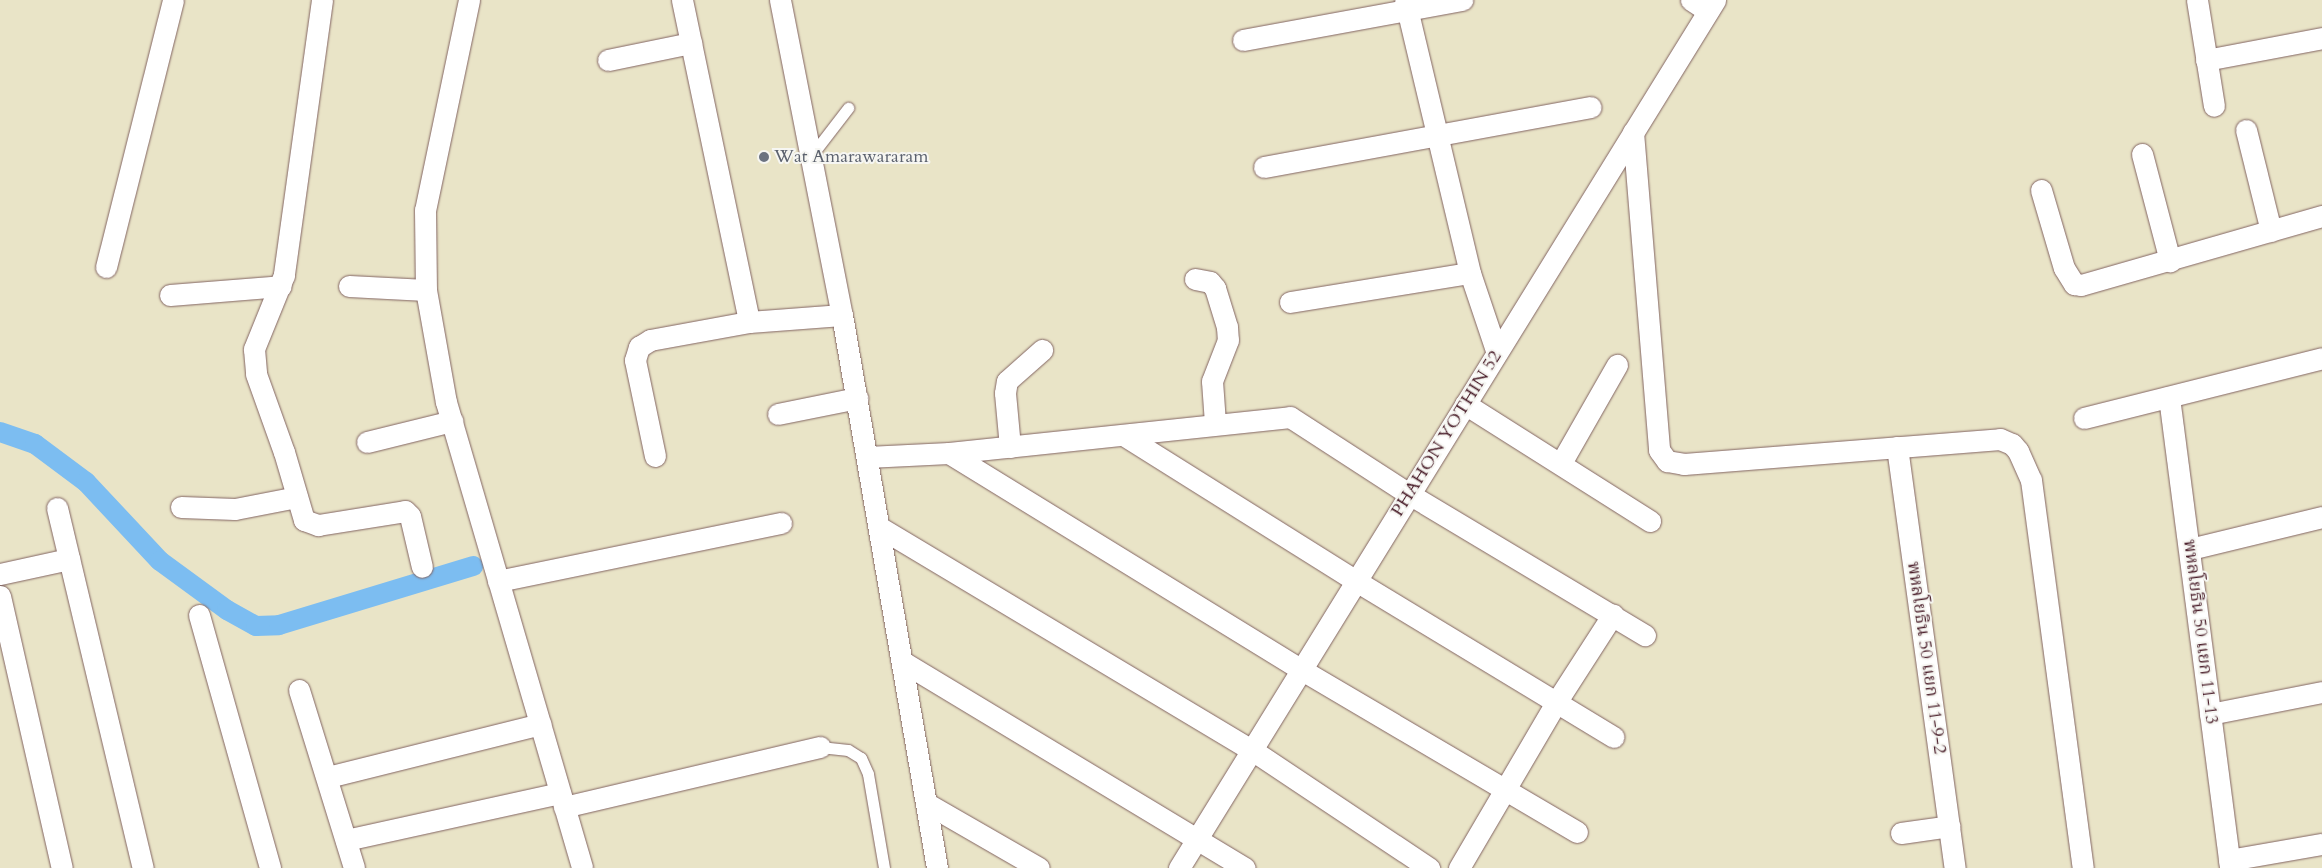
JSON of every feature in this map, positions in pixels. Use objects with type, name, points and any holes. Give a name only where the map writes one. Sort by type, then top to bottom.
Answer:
[{"type":"street","points":[[106,267],[174,0]]},
{"type":"street","points":[[322,0],[318,40],[281,286],[254,349],[256,374],[304,520],[310,525],[405,511],[410,516],[422,567]]},
{"type":"street","points":[[469,0],[425,210],[426,290],[452,421],[582,868]]},
{"type":"street","points":[[682,0],[749,322]]},
{"type":"street","points":[[780,0],[842,315],[937,868]]},
{"type":"street","points":[[1243,40],[1406,5],[1462,0]]},
{"type":"street","points":[[2197,0],[2214,106]]},
{"type":"street","name":"PHAHON YOTHIN 52","points":[[1179,868],[1633,132],[1705,4]]},
{"type":"street","points":[[1406,5],[1470,273],[1497,353]]},
{"type":"street","points":[[2206,60],[2322,38]]},
{"type":"street","points":[[608,60],[691,43]]},
{"type":"street","points":[[1264,167],[1591,107]]},
{"type":"street","points":[[2246,130],[2271,231]]},
{"type":"street","points":[[1633,132],[1659,450],[1662,456],[1673,464],[1684,464],[2000,439],[2012,444],[2025,462],[2031,480],[2083,868]]},
{"type":"street","points":[[2142,154],[2170,261]]},
{"type":"street","points":[[2041,190],[2064,268],[2074,284],[2081,286],[2322,216]]},
{"type":"street","points":[[1290,302],[1470,273]]},
{"type":"street","points":[[1195,279],[1210,282],[1215,288],[1227,328],[1228,340],[1212,381],[1215,423]]},
{"type":"street","points":[[170,295],[281,286]]},
{"type":"street","points":[[349,286],[426,290]]},
{"type":"street","points":[[655,456],[636,360],[639,347],[650,340],[749,322],[842,315]]},
{"type":"street","points":[[1010,447],[1005,393],[1007,382],[1042,350]]},
{"type":"street","points":[[2084,418],[2322,358]]},
{"type":"street","points":[[1562,463],[1616,364]]},
{"type":"street","name":"พหลโยธิน 50 แยก 11-13","points":[[2169,397],[2229,864]]},
{"type":"street","points":[[778,414],[857,398]]},
{"type":"street","points":[[1465,404],[1562,463],[1650,521]]},
{"type":"street","points":[[867,457],[949,453],[1124,436],[1215,423],[1290,417],[1409,494],[1613,614],[1645,635]]},
{"type":"street","points":[[367,442],[452,421]]},
{"type":"street","points":[[1124,436],[1356,581],[1614,737]]},
{"type":"street","name":"พหลโยธิน 50 แยก 11-9-2","points":[[1897,447],[1955,868]]},
{"type":"street","points":[[949,453],[1302,670],[1577,832]]},
{"type":"street","points":[[181,507],[235,509],[297,497]]},
{"type":"street","points":[[57,508],[143,868]]},
{"type":"street","points":[[2190,549],[2322,516]]},
{"type":"street","points":[[498,581],[781,523]]},
{"type":"street","points":[[879,527],[1252,750],[1429,868]]},
{"type":"street","points":[[0,574],[69,559]]},
{"type":"street","points":[[0,596],[62,868]]},
{"type":"street","points":[[1459,868],[1506,791],[1557,701],[1613,614]]},
{"type":"street","points":[[199,615],[270,868]]},
{"type":"street","points":[[902,662],[1245,868]]},
{"type":"street","points":[[298,690],[328,777],[354,868]]},
{"type":"street","points":[[2210,714],[2322,692]]},
{"type":"street","points":[[328,777],[540,724]]},
{"type":"street","points":[[346,840],[562,800],[820,748]]},
{"type":"street","points":[[926,803],[1039,868]]},
{"type":"street","points":[[1901,833],[1950,826]]},
{"type":"street","points":[[2229,864],[2322,844]]},
{"type":"lane","points":[[810,156],[848,108]]},
{"type":"lane","points":[[820,748],[848,750],[861,758],[868,774],[884,868]]},
{"type":"waterway","points":[[0,432],[35,444],[86,482],[160,561],[227,610],[256,626],[279,625],[473,566]]},
{"type":"place","name":"Wat Amarawararam","points":[[764,157]]}]
